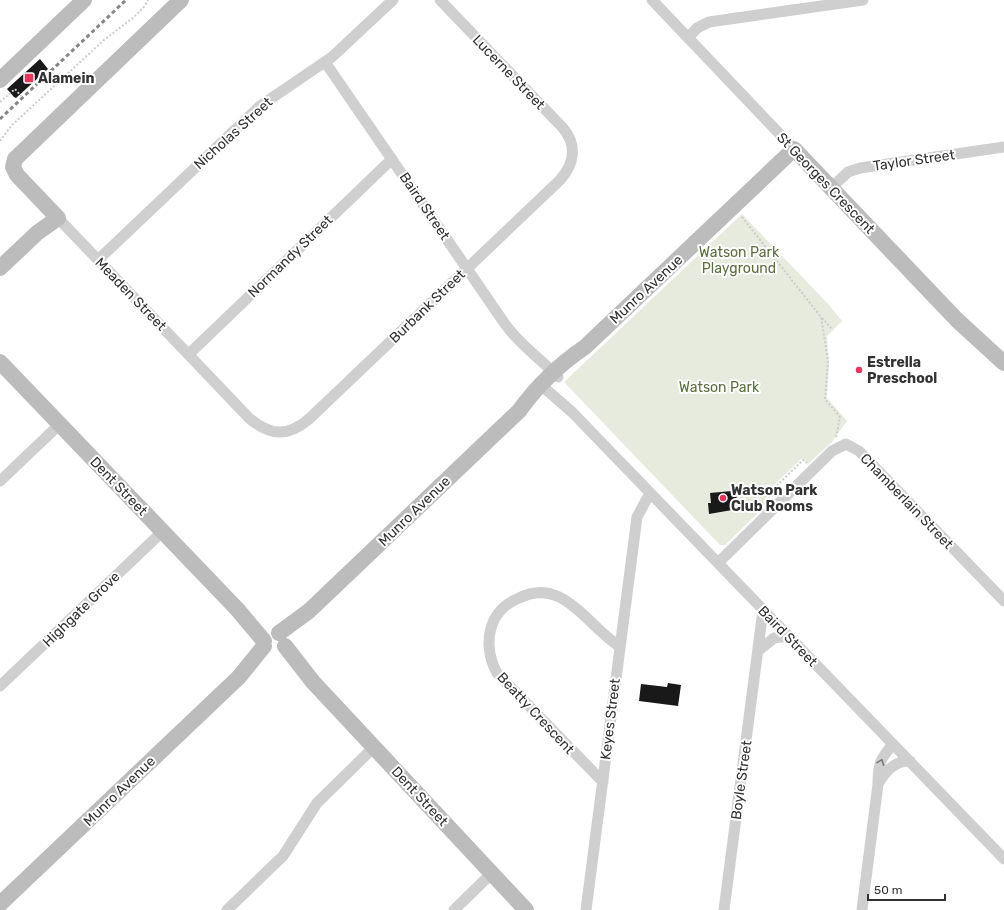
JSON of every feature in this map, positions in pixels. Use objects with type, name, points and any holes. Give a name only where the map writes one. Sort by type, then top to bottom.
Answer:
[{"type":"street","points":[[0,80],[84,0]]},
{"type":"street","name":"Meaden Street","points":[[181,0],[15,159],[13,167],[17,175],[257,425]]},
{"type":"street","name":"Nicholas Street","points":[[98,260],[260,106],[326,62],[393,0]]},
{"type":"street","name":"Lucerne Street","points":[[440,0],[568,134],[572,147]]},
{"type":"street","name":"St Georges Crescent","points":[[652,0],[957,320],[1004,363]]},
{"type":"street","points":[[688,38],[697,28],[709,22],[863,0]]},
{"type":"street","name":"Baird Street","points":[[326,62],[505,324],[526,349],[572,412],[1004,859]]},
{"type":"street","name":"Burbank Street","points":[[257,425],[270,431],[287,432],[302,425],[566,173],[572,162],[572,147]]},
{"type":"street","name":"Taylor Street","points":[[831,188],[848,172],[860,168],[1004,147]]},
{"type":"street","name":"Munro Avenue","points":[[0,904],[519,411],[528,397],[550,381],[794,149]]},
{"type":"street","name":"Normandy Street","points":[[188,354],[392,159]]},
{"type":"street","points":[[0,268],[55,215]]},
{"type":"street","name":"Dent Street","points":[[0,362],[237,609],[275,643],[313,682],[526,910]]},
{"type":"street","points":[[0,481],[60,424]]},
{"type":"street","name":"Chamberlain Street","points":[[718,563],[832,451],[841,446],[850,445],[859,451],[1004,601]]},
{"type":"street","name":"Keyes Street","points":[[586,910],[619,646],[637,528],[637,517],[639,510],[650,493]]},
{"type":"street","name":"Keyes Street","points":[[637,528],[645,514],[659,502]]},
{"type":"street","name":"Highgate Grove","points":[[0,686],[162,531]]},
{"type":"street","name":"Beatty Crescent","points":[[603,782],[497,673],[490,659],[489,635],[498,615],[513,601],[528,594],[546,593],[562,597],[569,602],[605,636],[619,646]]},
{"type":"street","name":"Boyle Street","points":[[724,910],[763,610]]},
{"type":"street","points":[[758,651],[774,638],[789,636]]},
{"type":"street","points":[[862,910],[878,784],[878,771],[881,759],[893,744]]},
{"type":"street","points":[[227,910],[283,856],[317,803],[374,747]]},
{"type":"street","points":[[878,784],[894,765],[902,761],[910,761]]},
{"type":"street","points":[[454,910],[492,873]]},
{"type":"path","points":[[0,141],[11,126],[104,40],[134,17],[144,7],[148,0]]},
{"type":"path","points":[[0,102],[15,89],[21,96]]},
{"type":"path","points":[[740,214],[821,317],[833,330]]},
{"type":"path","points":[[821,317],[828,360],[825,399],[840,417],[836,439]]},
{"type":"path","points":[[776,506],[766,496],[803,460],[809,466]]},
{"type":"green space","name":"Watson Park","points":[[742,214],[830,306],[842,321],[827,336],[829,364],[827,398],[847,421],[831,443],[808,464],[802,458],[764,495],[770,501],[725,545],[720,545],[564,382]]},
{"type":"building","points":[[40,59],[48,69],[16,98],[14,97],[7,89]]},
{"type":"building","name":"Watson Park Club Rooms","points":[[732,491],[733,494],[736,493],[738,509],[709,514],[708,503],[711,503],[710,493]]},
{"type":"building","points":[[668,683],[681,685],[678,706],[639,701],[641,684],[667,687]]},
{"type":"railway","points":[[0,119],[126,0]]},
{"type":"place","name":"Alamein","points":[[29,78]]},
{"type":"place","name":"Estrella Preschool","points":[[859,370]]},
{"type":"place","name":"Watson Park Club Rooms","points":[[723,498]]},
{"type":"park label","name":"Watson Park Playground","points":[[739,260]]}]
